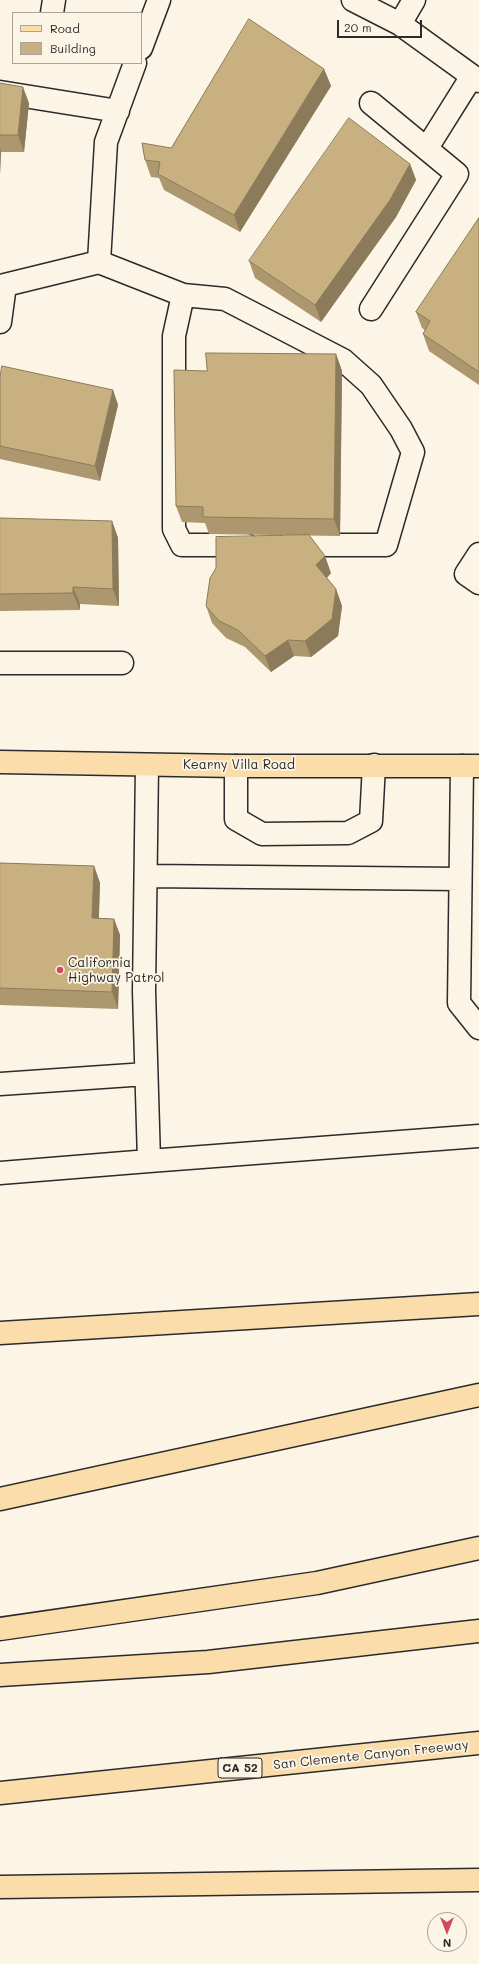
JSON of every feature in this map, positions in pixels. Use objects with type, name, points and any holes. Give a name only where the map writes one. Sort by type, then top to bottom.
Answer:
[{"type":"main road","name":"Kearny Villa Road","points":[[0,762],[236,766],[471,766]]},
{"type":"main road","points":[[0,1333],[479,1304]]},
{"type":"main road","points":[[0,1499],[479,1395]]},
{"type":"main road","points":[[0,1629],[317,1583],[479,1548]]},
{"type":"main road","points":[[0,1675],[208,1662],[479,1631]]},
{"type":"main road","name":"San Clemente Canyon Freeway","points":[[0,1793],[479,1743]]},
{"type":"main road","points":[[0,1888],[476,1880]]},
{"type":"street","points":[[52,12],[54,0]]},
{"type":"street","points":[[142,45],[159,0]]},
{"type":"street","points":[[353,0],[400,24],[475,78],[427,148]]},
{"type":"street","points":[[400,24],[414,0]]},
{"type":"street","points":[[99,262],[106,142],[135,64]]},
{"type":"street","points":[[0,92],[118,111]]},
{"type":"street","points":[[371,103],[457,174],[371,309]]},
{"type":"street","points":[[0,322],[5,285],[99,262],[184,295],[225,299],[343,360],[371,385],[401,429],[413,452],[386,545],[182,545],[174,529],[174,336],[184,295]]},
{"type":"street","points":[[479,554],[466,574],[479,583]]},
{"type":"street","points":[[0,663],[122,663]]},
{"type":"street","points":[[147,765],[144,991],[149,1161]]},
{"type":"street","points":[[236,766],[236,819],[262,834],[270,834],[348,833],[371,821],[374,765]]},
{"type":"street","points":[[471,766],[460,879],[460,1003],[479,1028]]},
{"type":"street","points":[[146,876],[460,879]]},
{"type":"street","points":[[0,1084],[146,1074]]},
{"type":"street","points":[[0,1173],[479,1136]]},
{"type":"building","points":[[249,19],[324,69],[234,215],[158,174],[160,162],[145,160],[142,143],[171,148]]},
{"type":"building","points":[[0,83],[23,87],[18,135],[0,135]]},
{"type":"building","points":[[349,118],[410,164],[390,200],[315,305],[249,261]]},
{"type":"building","points":[[479,218],[479,372],[423,334],[430,321],[416,312]]},
{"type":"building","points":[[206,353],[336,354],[334,519],[203,517],[203,507],[176,506],[174,370],[207,371]]},
{"type":"building","points":[[2,366],[113,390],[95,466],[0,446],[0,378]]},
{"type":"building","points":[[0,518],[112,521],[113,589],[73,587],[73,593],[0,594]]},
{"type":"building","points":[[309,535],[325,556],[316,565],[336,589],[332,619],[305,641],[288,640],[265,656],[238,630],[219,621],[206,606],[210,578],[216,568],[216,537]]},
{"type":"building","name":"California Highway Patrol","points":[[0,863],[94,866],[92,918],[114,919],[112,992],[0,988]]},
{"type":"place","name":"California Highway Patrol","points":[[60,970]]}]
